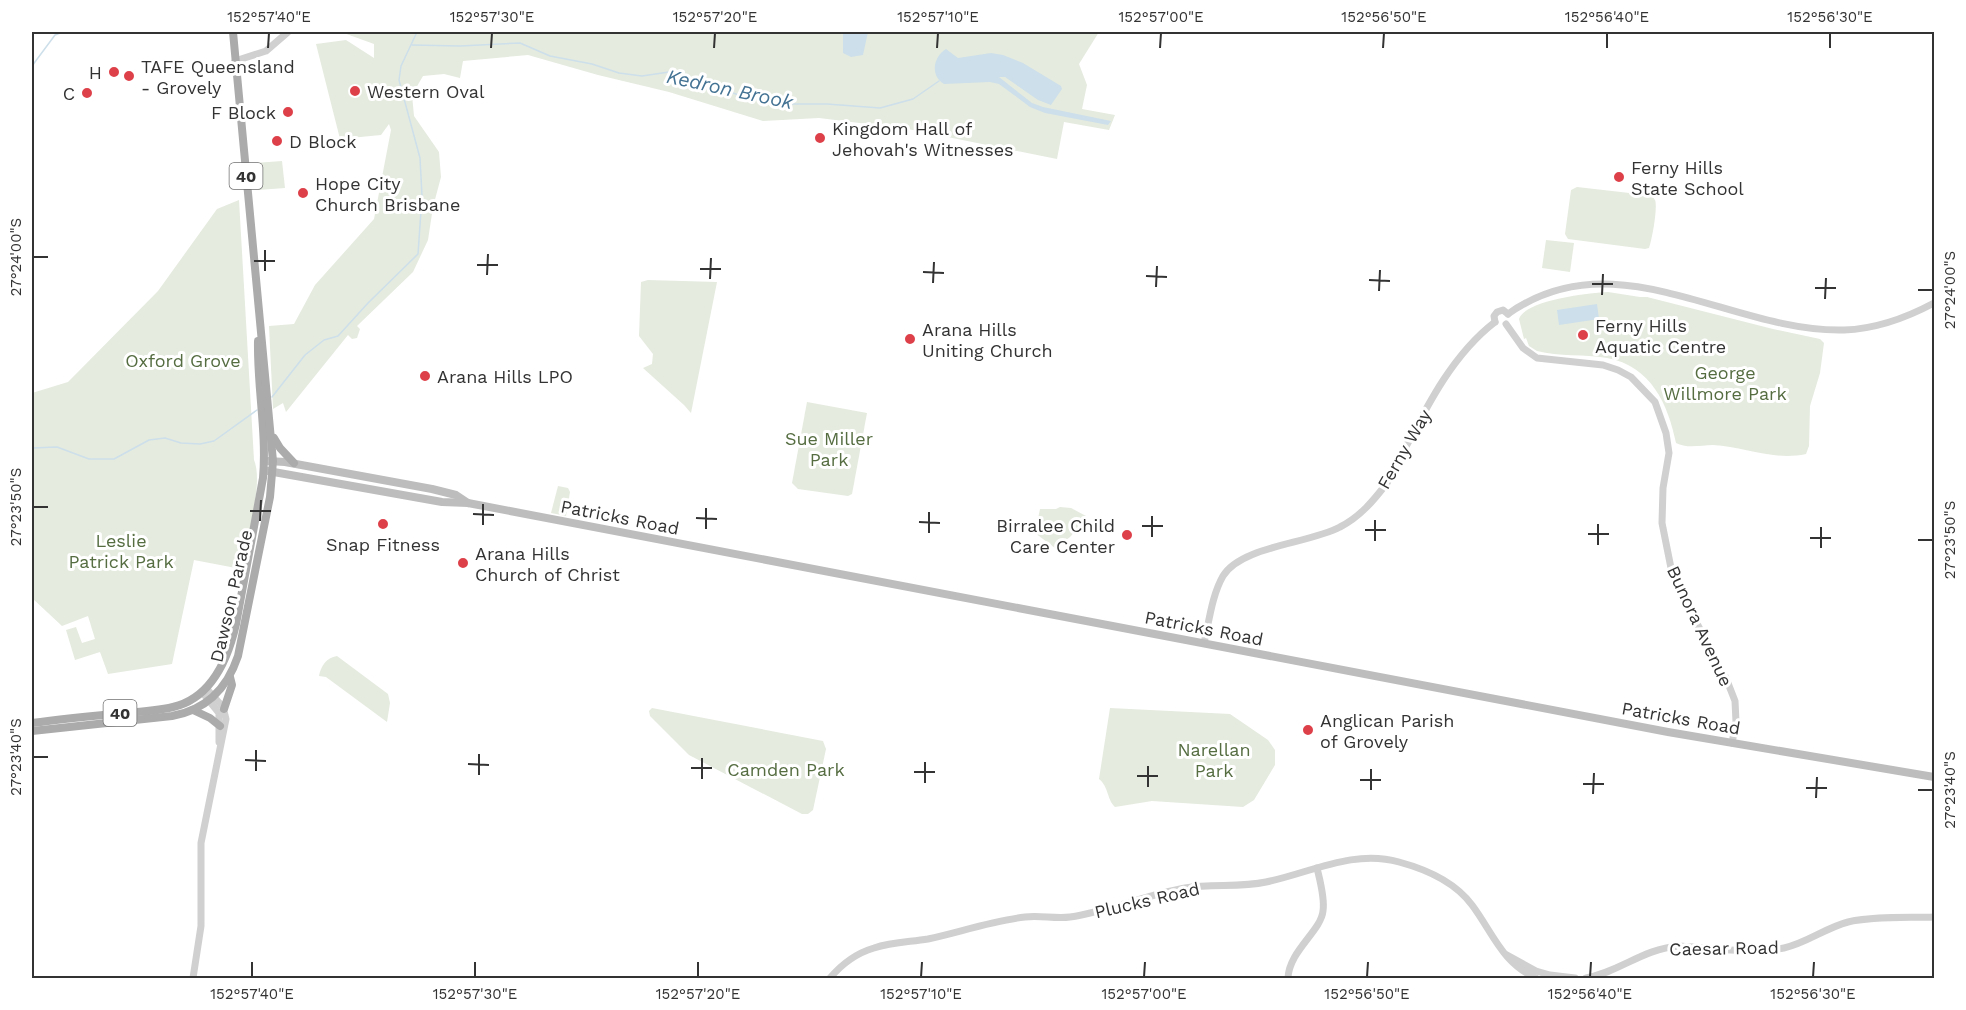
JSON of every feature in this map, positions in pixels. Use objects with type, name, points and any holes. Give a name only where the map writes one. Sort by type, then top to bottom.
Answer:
[{"type":"main road","name":"Dawson Parade","points":[[212,699],[230,677],[242,639],[270,497],[259,320],[232,32]]},
{"type":"main road","name":"Dawson Parade","points":[[204,690],[220,668],[232,641],[268,466],[271,435],[265,423]]},
{"type":"main road","points":[[271,435],[294,463]]},
{"type":"main road","name":"Patricks Road","points":[[268,466],[294,463],[447,492],[468,503]]},
{"type":"main road","name":"Patricks Road","points":[[268,466],[442,502],[468,503],[1732,743],[1935,777]]},
{"type":"main road","points":[[224,709],[232,685],[230,677]]},
{"type":"main road","name":"40","points":[[32,723],[168,708],[186,703],[204,690]]},
{"type":"main road","name":"40","points":[[32,731],[169,717],[193,710],[212,699]]},
{"type":"main road","points":[[193,710],[220,726]]},
{"type":"street","points":[[235,61],[266,51],[288,32]]},
{"type":"street","name":"Ferny Way","points":[[1204,643],[1219,584],[1227,570],[1242,558],[1341,527],[1359,515],[1374,500],[1387,483],[1451,368],[1480,333],[1495,322],[1494,316],[1497,312],[1503,310],[1508,314],[1540,296],[1571,287],[1601,284],[1642,287],[1794,326],[1832,330],[1880,325],[1900,319],[1935,303]]},
{"type":"street","points":[[1495,322],[1500,325],[1506,324],[1509,319],[1508,314]]},
{"type":"street","name":"Bunora Avenue","points":[[1506,324],[1523,348],[1537,358],[1603,365],[1618,370],[1631,377],[1655,402],[1666,433],[1669,453],[1663,488],[1662,523],[1671,568],[1678,588],[1726,678],[1736,702],[1736,722],[1732,743]]},
{"type":"street","points":[[193,978],[201,922],[202,840],[226,720],[224,709],[204,690]]},
{"type":"street","points":[[212,699],[219,713],[220,745]]},
{"type":"street","name":"Plucks Road","points":[[830,978],[858,954],[883,945],[926,939],[1027,916],[1069,917],[1185,888],[1267,882],[1357,858],[1380,858],[1399,862],[1449,883],[1471,903],[1510,962],[1524,975],[1536,978]]},
{"type":"street","points":[[1288,978],[1293,960],[1323,915],[1317,868]]},
{"type":"street","name":"Caesar Road","points":[[1586,978],[1610,971],[1643,954],[1665,947],[1774,949],[1801,943],[1833,927],[1850,922],[1935,917]]},
{"type":"street","name":"Plucks Road","points":[[1507,956],[1544,976]]},
{"type":"street","points":[[1544,976],[1575,978]]},
{"type":"green space","points":[[341,32],[1099,32],[1079,64],[1087,85],[1082,109],[1115,115],[1109,130],[1064,122],[1057,159],[908,129],[819,118],[763,121],[669,92],[528,55],[463,61],[460,78],[444,74],[423,76],[412,95],[414,116],[439,152],[441,177],[428,240],[413,272],[357,326],[360,329],[357,338],[352,339],[348,335],[286,412],[283,403],[273,409],[269,326],[294,324],[315,285],[374,219],[391,130],[389,124],[381,135],[340,139],[316,44],[346,40],[374,58],[374,44]]},
{"type":"green space","points":[[282,161],[285,188],[258,190],[255,163]]},
{"type":"green space","points":[[1577,187],[1647,195],[1653,198],[1656,204],[1649,248],[1568,239],[1565,234],[1571,190]]},
{"type":"green space","points":[[239,200],[254,460],[257,470],[256,497],[241,569],[194,560],[172,664],[108,674],[100,652],[75,660],[66,630],[76,627],[82,643],[95,639],[88,616],[62,626],[32,598],[32,393],[68,382],[158,291],[217,209]]},
{"type":"green space","points":[[1546,240],[1574,243],[1570,272],[1542,268]]},
{"type":"green space","points":[[648,280],[717,282],[691,413],[643,368],[652,364],[653,354],[639,336],[641,282]]},
{"type":"green space","name":"George Willmore Park","points":[[1608,292],[1647,297],[1820,339],[1824,343],[1820,373],[1810,406],[1809,446],[1806,454],[1782,456],[1725,446],[1680,445],[1676,443],[1668,414],[1655,389],[1635,369],[1607,358],[1537,351],[1529,346],[1526,338],[1524,339],[1519,319],[1524,312],[1545,302]]},
{"type":"green space","name":"Sue Miller Park","points":[[807,402],[867,413],[852,494],[848,496],[798,489],[792,483]]},
{"type":"green space","points":[[558,486],[568,488],[570,492],[566,516],[551,513]]},
{"type":"green space","points":[[1071,508],[1086,516],[1086,519],[1070,537],[1055,548],[1035,533],[1040,509]]},
{"type":"green space","points":[[337,656],[388,694],[390,703],[387,722],[326,677],[319,676],[325,663]]},
{"type":"green space","name":"Camden Park","points":[[652,708],[823,741],[826,749],[813,810],[808,814],[802,814],[689,755],[650,716],[649,711]]},
{"type":"green space","name":"Narellan Park","points":[[1110,708],[1230,714],[1268,740],[1275,750],[1275,765],[1254,800],[1243,807],[1152,801],[1115,807],[1099,779]]},
{"type":"water","points":[[843,32],[868,32],[863,55],[851,57],[843,53]]},
{"type":"water","points":[[946,49],[958,58],[991,53],[1023,63],[1061,86],[1062,89],[1051,105],[1038,100],[1005,77],[999,77],[1032,103],[1111,121],[1108,125],[1045,113],[1030,107],[999,84],[990,82],[944,84],[935,72],[935,66],[938,57]]},
{"type":"water","points":[[1597,304],[1599,319],[1559,325],[1557,310]]},
{"type":"waterway","points":[[32,66],[55,35],[63,32]]},
{"type":"waterway","name":"Kedron Brook","points":[[272,397],[305,355],[324,340],[338,336],[418,254],[422,196],[420,158],[399,80],[401,66],[417,32]]},
{"type":"waterway","name":"Kedron Brook","points":[[412,45],[460,46],[520,43],[550,56],[592,64],[619,73],[642,76],[669,72],[739,95],[786,104],[880,108],[913,99],[939,81]]},
{"type":"waterway","name":"Kedron Brook","points":[[32,448],[57,447],[89,459],[114,459],[149,440],[165,438],[181,443],[200,444],[214,441],[257,410]]},
{"type":"place","name":"H","points":[[114,72]]},
{"type":"place","name":"TAFE Queensland - Grovely","points":[[129,76]]},
{"type":"place","name":"Western Oval","points":[[355,91]]},
{"type":"place","name":"C","points":[[87,93]]},
{"type":"place","name":"F Block","points":[[288,112]]},
{"type":"place","name":"Kingdom Hall of Jehovah's Witnesses","points":[[820,138]]},
{"type":"place","name":"D Block","points":[[277,141]]},
{"type":"place","name":"Ferny Hills State School","points":[[1619,177]]},
{"type":"place","name":"Hope City Church Brisbane","points":[[303,193]]},
{"type":"place","name":"Ferny Hills Aquatic Centre","points":[[1583,335]]},
{"type":"place","name":"Arana Hills Uniting Church","points":[[910,339]]},
{"type":"place","name":"Arana Hills LPO","points":[[425,376]]},
{"type":"place","name":"Snap Fitness","points":[[383,524]]},
{"type":"place","name":"Birralee Child Care Center","points":[[1127,535]]},
{"type":"place","name":"Arana Hills Church of Christ","points":[[463,563]]},
{"type":"place","name":"Anglican Parish of Grovely","points":[[1308,730]]},
{"type":"park label","name":"Oxford Grove","points":[[183,360]]},
{"type":"park label","name":"Leslie Patrick Park","points":[[121,550]]}]
